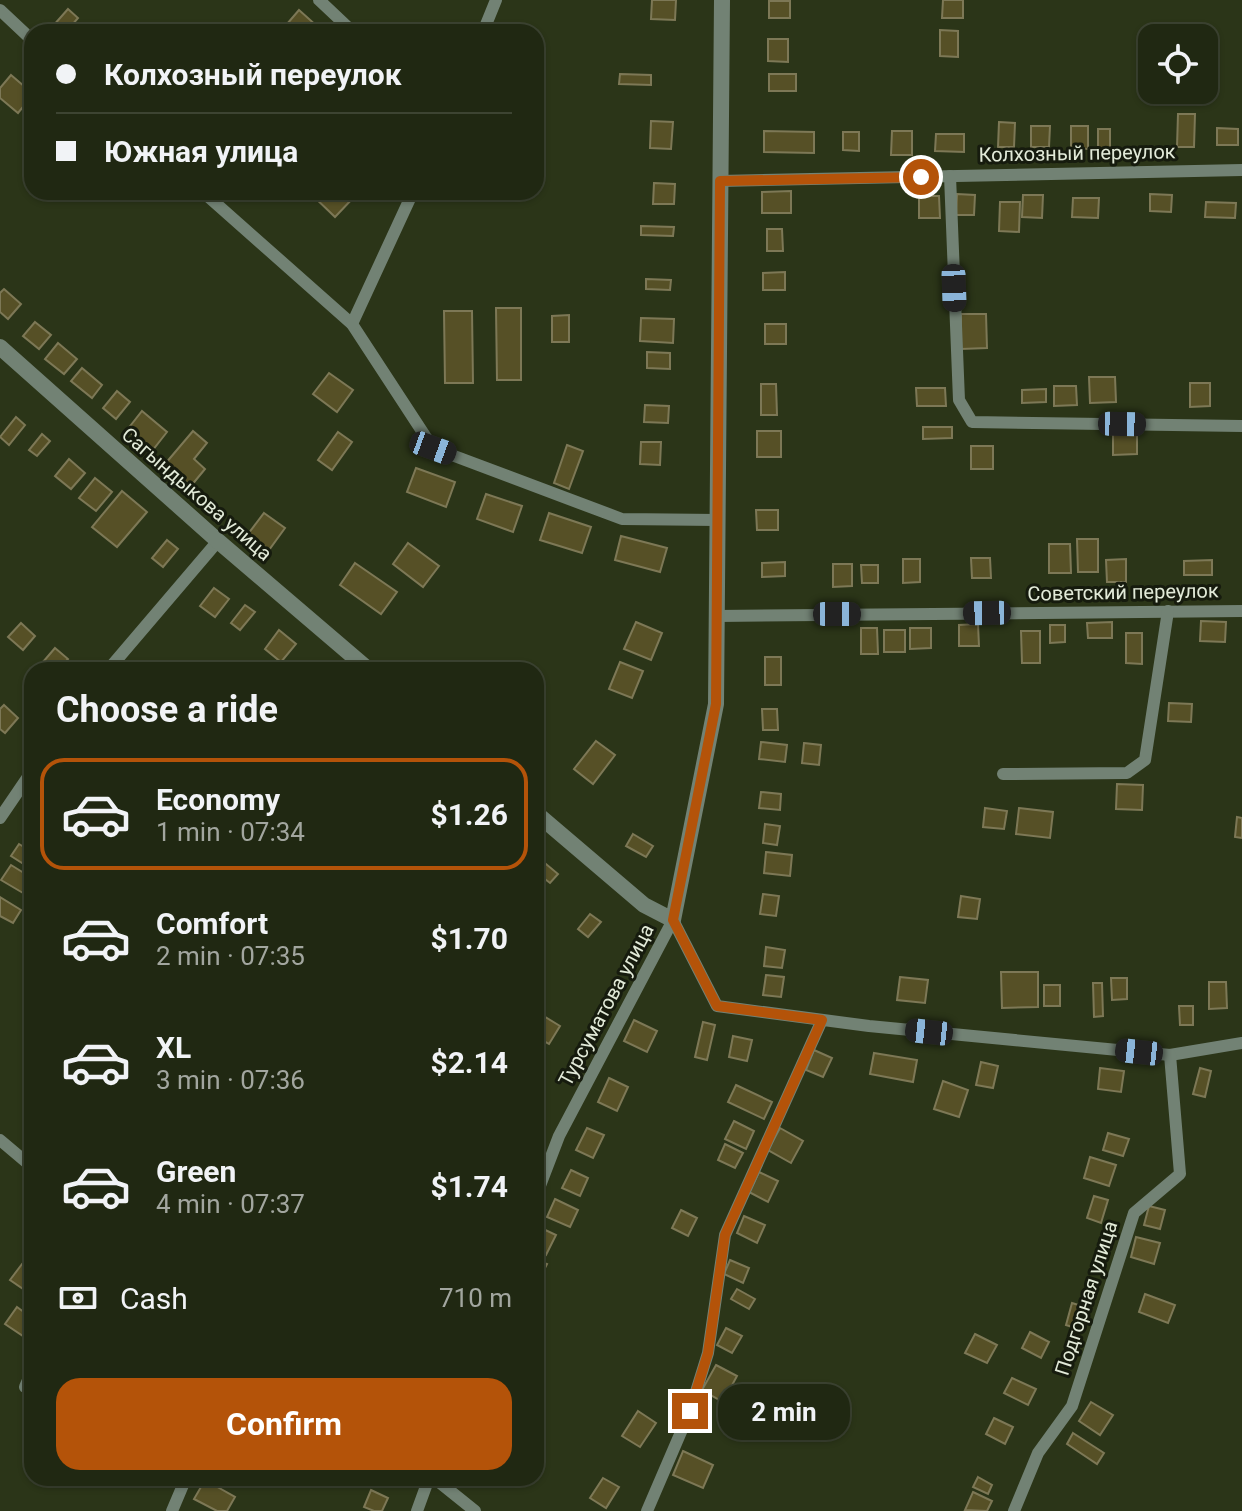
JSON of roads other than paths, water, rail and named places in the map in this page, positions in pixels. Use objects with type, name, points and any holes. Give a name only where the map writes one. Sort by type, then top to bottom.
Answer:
[{"type":"street","points":[[319,0],[344,24]]},
{"type":"street","points":[[486,24],[496,0]]},
{"type":"street","points":[[673,920],[716,704],[722,0]]},
{"type":"street","points":[[0,10],[24,32]]},
{"type":"street","name":"Колхозный переулок","points":[[720,181],[1242,170]]},
{"type":"street","points":[[950,176],[959,400],[972,422],[1242,426]]},
{"type":"street","points":[[212,200],[352,324],[433,448],[622,519],[717,520]]},
{"type":"street","points":[[352,324],[409,200]]},
{"type":"street","name":"Сагындыкова улица","points":[[0,347],[360,662]]},
{"type":"street","points":[[115,662],[218,541]]},
{"type":"street","points":[[1003,774],[1127,773],[1145,760],[1168,611]]},
{"type":"street","name":"Советский переулок","points":[[717,616],[1242,611]]},
{"type":"street","points":[[0,818],[24,783]]},
{"type":"street","points":[[544,820],[644,905],[673,920],[717,1006],[822,1020],[1170,1055],[1242,1043]]},
{"type":"street","name":"Турсуматова улица","points":[[544,1161],[673,920]]},
{"type":"street","points":[[647,1511],[690,1411],[708,1353],[725,1235],[822,1020]]},
{"type":"street","name":"Подгорная улица","points":[[1014,1511],[1038,1453],[1072,1406],[1134,1213],[1180,1174],[1170,1055]]},
{"type":"street","points":[[0,1140],[24,1160]]},
{"type":"street","points":[[172,1511],[183,1486]]},
{"type":"street","points":[[417,1511],[428,1486]]},
{"type":"street","points":[[442,1486],[475,1511]]}]
